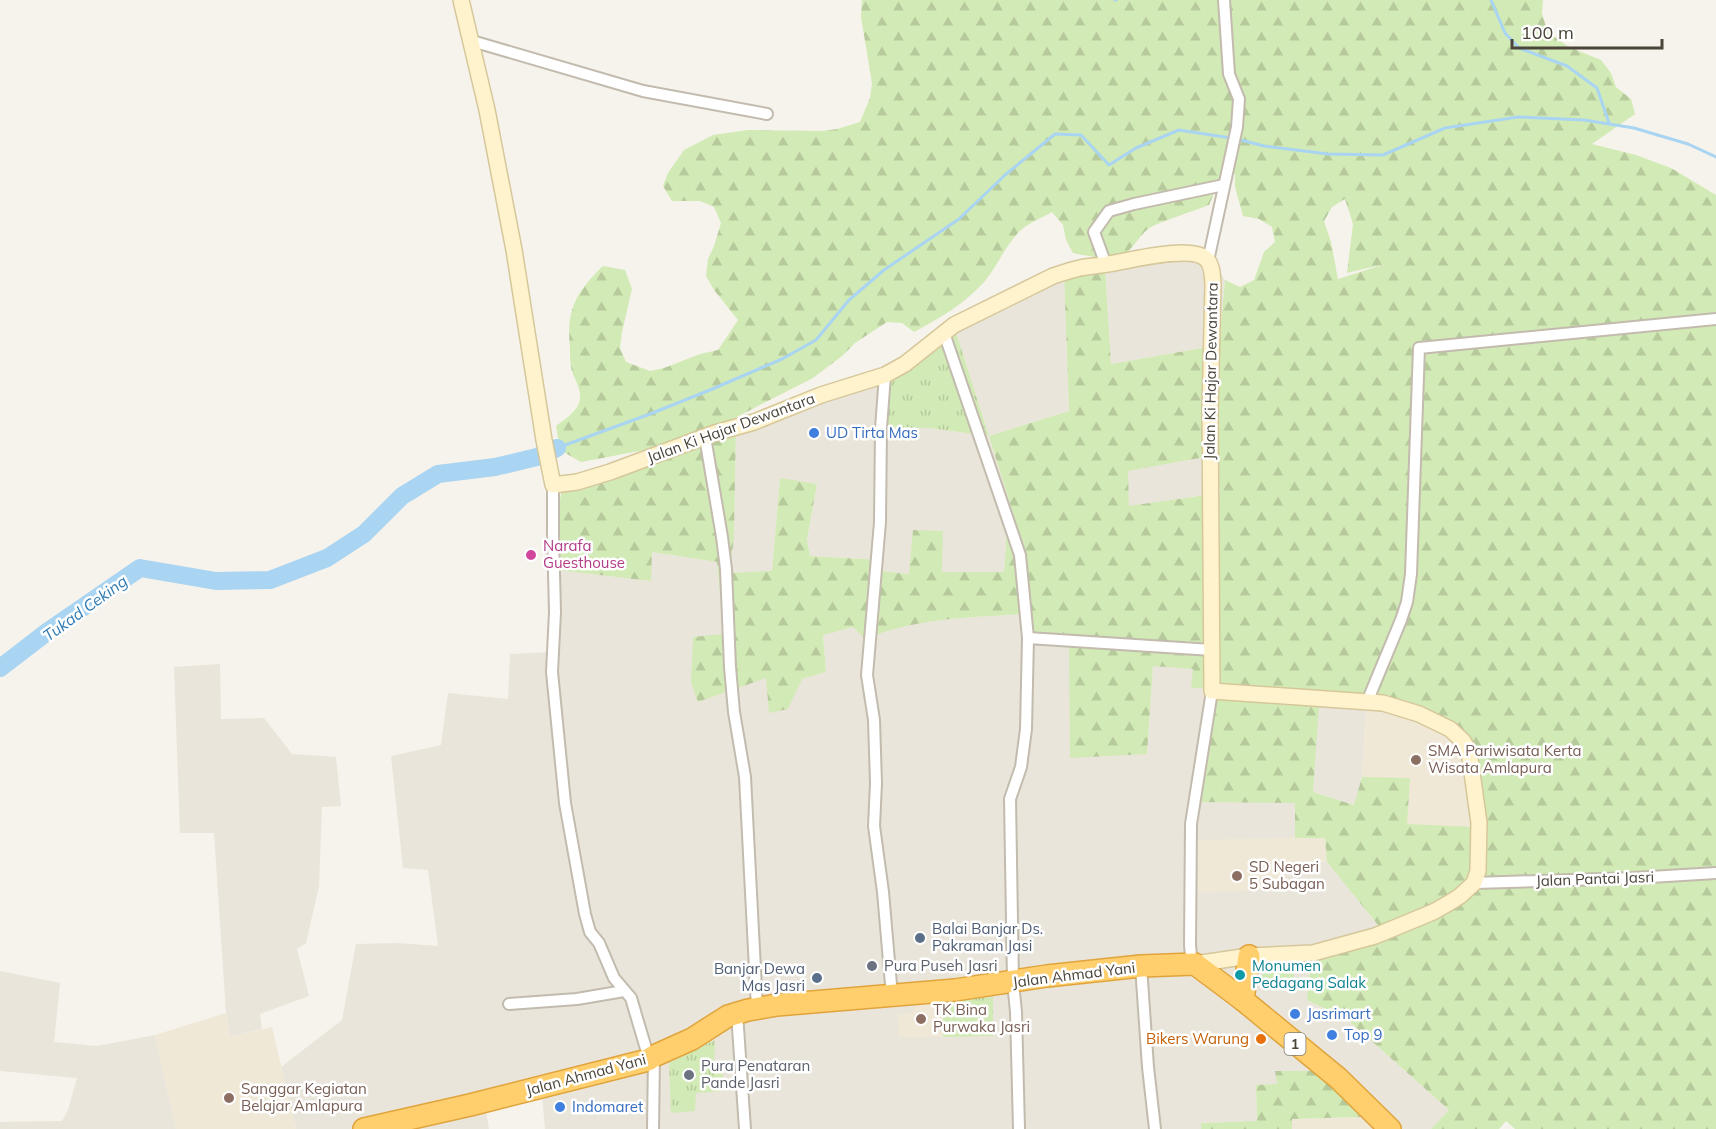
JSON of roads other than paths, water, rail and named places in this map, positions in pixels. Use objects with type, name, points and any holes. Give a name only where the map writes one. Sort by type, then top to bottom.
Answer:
[{"type":"highway","points":[[1243,1000],[1249,956]]},
{"type":"highway","name":"Jalan Ahmad Yani","points":[[364,1129],[651,1058],[685,1043],[728,1016],[777,1005],[955,990],[1047,976],[1141,966],[1195,964]]},
{"type":"highway","name":"1","points":[[1195,964],[1338,1078],[1390,1129]]},
{"type":"street","points":[[461,0],[514,250],[544,440],[551,468],[555,612],[552,672],[565,803],[590,932],[599,943],[614,978],[631,998],[647,1052],[651,1058],[654,1129]]},
{"type":"street","points":[[1208,261],[1237,127],[1239,99],[1229,74],[1224,0]]},
{"type":"street","points":[[471,41],[643,91],[767,114]]},
{"type":"street","points":[[1106,265],[1094,232],[1109,211],[1224,185]]},
{"type":"street","name":"Jalan Ki Hajar Dewantara","points":[[553,485],[577,482],[610,472],[705,437],[754,422],[821,395],[885,375],[905,364],[954,325],[1053,276],[1083,267],[1155,256],[1181,253],[1203,256],[1210,264],[1213,284],[1210,410],[1212,691]]},
{"type":"street","points":[[1367,702],[1407,602],[1411,574],[1419,348],[1716,319]]},
{"type":"street","points":[[944,333],[1020,555],[1028,638],[1026,729],[1023,757],[1010,799],[1013,982],[1019,1129]]},
{"type":"street","points":[[885,375],[881,428],[880,522],[867,675],[874,720],[876,783],[874,826],[883,892],[892,996]]},
{"type":"street","points":[[705,437],[726,569],[728,647],[734,712],[746,786],[745,1129]]},
{"type":"street","points":[[1028,638],[1212,650]]},
{"type":"street","points":[[1212,691],[1367,702],[1383,703],[1419,714],[1450,729],[1463,741],[1469,751],[1479,824],[1478,871],[1474,883],[1460,896],[1433,912],[1375,936],[1313,953],[1249,956],[1195,964],[1190,945],[1191,824],[1212,691]]},
{"type":"street","name":"Jalan Pantai Jasri","points":[[1474,883],[1716,873]]},
{"type":"street","points":[[1141,966],[1155,1129]]},
{"type":"street","points":[[509,1004],[577,999],[624,991]]},
{"type":"waterway","points":[[1491,0],[1505,33],[1519,48],[1567,66],[1597,88],[1609,123]]},
{"type":"waterway","points":[[1237,139],[1264,146],[1328,154],[1383,155],[1445,128],[1518,117],[1584,120],[1634,128],[1688,144],[1716,157]]},
{"type":"waterway","points":[[557,448],[710,390],[782,359],[816,340],[849,300],[884,270],[959,219],[1005,175],[1055,134],[1081,135],[1109,165],[1136,148],[1179,130],[1231,138]]},
{"type":"waterway","name":"Tukad Ceking","points":[[0,668],[47,632],[140,568],[216,581],[270,580],[327,558],[364,534],[402,496],[438,474],[495,467],[537,457],[557,448]]},
{"type":"place","name":"UD Tirta Mas","points":[[814,433]]},
{"type":"place","name":"Narafa Guesthouse","points":[[531,555]]},
{"type":"place","name":"SMA Pariwisata Kerta Wisata Amlapura","points":[[1416,760]]},
{"type":"place","name":"SD Negeri 5 Subagan","points":[[1237,876]]},
{"type":"place","name":"Balai Banjar Ds. Pakraman Jasi","points":[[920,938]]},
{"type":"place","name":"Pura Puseh Jasri","points":[[872,966]]},
{"type":"place","name":"Monumen Pedagang Salak","points":[[1240,975]]},
{"type":"place","name":"Banjar Dewa Mas Jasri","points":[[817,978]]},
{"type":"place","name":"Jasrimart","points":[[1295,1014]]},
{"type":"place","name":"TK Bina Purwaka Jasri","points":[[921,1019]]},
{"type":"place","name":"Top 9","points":[[1332,1035]]},
{"type":"place","name":"Bikers Warung","points":[[1261,1039]]},
{"type":"place","name":"Pura Penataran Pande Jasri","points":[[689,1075]]},
{"type":"place","name":"Sanggar Kegiatan Belajar Amlapura","points":[[229,1098]]},
{"type":"place","name":"Indomaret","points":[[560,1107]]}]
